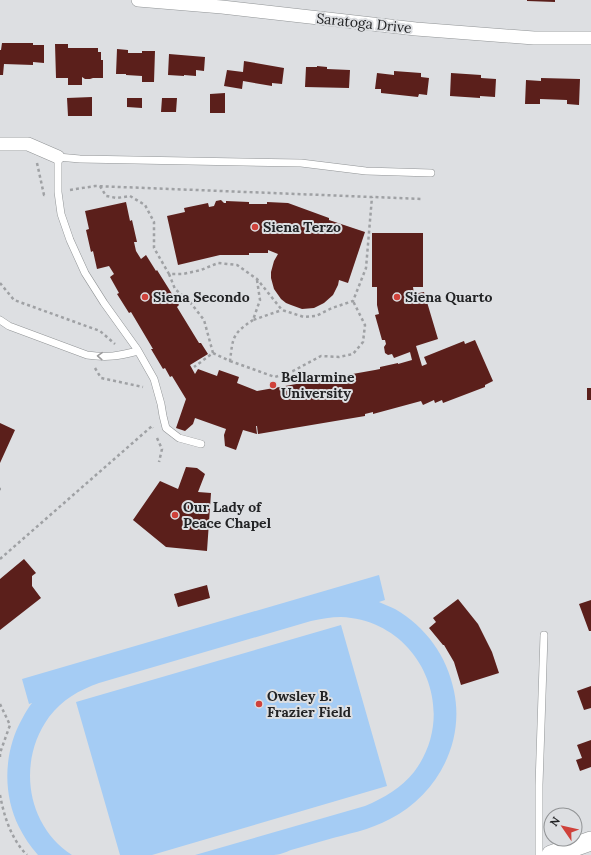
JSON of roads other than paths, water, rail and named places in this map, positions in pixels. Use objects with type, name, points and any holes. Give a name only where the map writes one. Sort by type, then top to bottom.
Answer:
[{"type":"main road","points":[[551,855],[591,841]]},
{"type":"street","name":"Saratoga Drive","points":[[138,0],[222,7],[416,29],[534,38],[591,38]]},
{"type":"street","points":[[0,144],[28,144],[58,158]]},
{"type":"lane","points":[[201,444],[179,438],[166,428],[154,379],[138,351],[85,274],[70,240],[61,214],[58,192],[58,158],[80,160],[301,164],[366,171],[431,173]]},
{"type":"lane","points":[[0,320],[9,326],[87,355],[101,357],[118,356],[138,351]]},
{"type":"lane","points":[[539,855],[539,785],[544,635]]},
{"type":"place","name":"Siena Terzo","points":[[255,227]]},
{"type":"place","name":"Siena Secondo","points":[[145,297]]},
{"type":"place","name":"Siena Quarto","points":[[397,297]]},
{"type":"place","name":"Bellarmine University","points":[[273,385]]},
{"type":"place","name":"Our Lady of Peace Chapel","points":[[175,515]]},
{"type":"place","name":"Owsley B. Frazier Field","points":[[259,704]]}]
